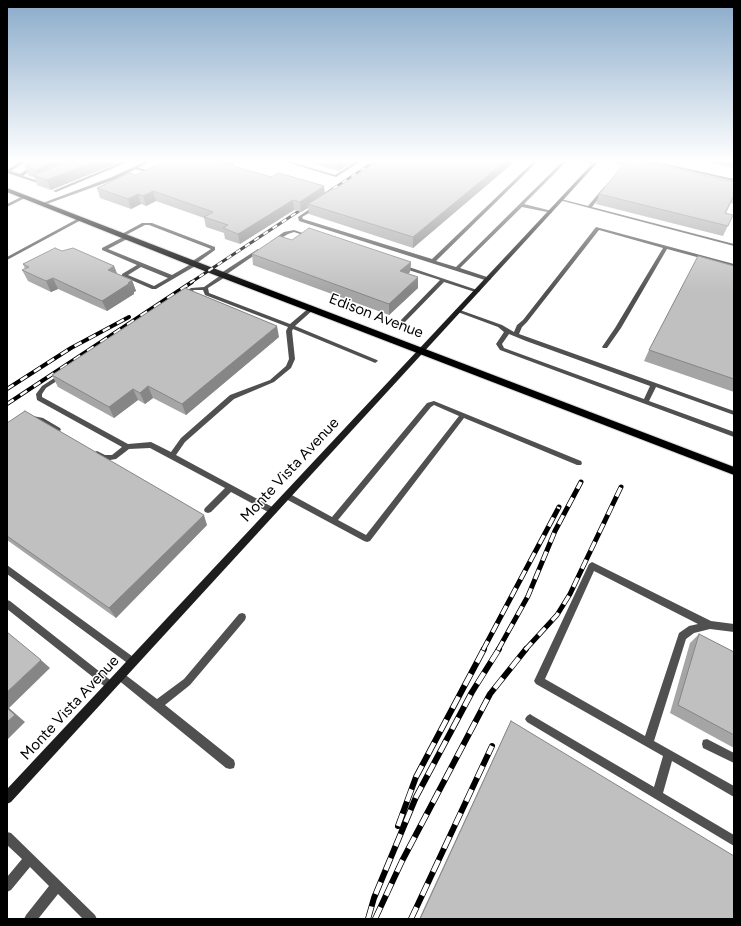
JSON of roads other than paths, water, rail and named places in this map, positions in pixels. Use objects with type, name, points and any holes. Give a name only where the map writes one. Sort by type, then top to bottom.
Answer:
[{"type":"main road","name":"Edison Avenue","points":[[45,205],[734,471]]},
{"type":"street","name":"Monte Vista Avenue","points":[[7,798],[556,205]]},
{"type":"lane","points":[[318,205],[300,217],[301,220],[488,279]]},
{"type":"lane","points":[[432,262],[490,205]]},
{"type":"lane","points":[[456,269],[521,205]]},
{"type":"lane","points":[[522,205],[550,212]]},
{"type":"lane","points":[[582,205],[734,245]]},
{"type":"lane","points":[[7,259],[81,219]]},
{"type":"lane","points":[[141,265],[124,275],[154,288],[194,263],[213,250],[213,248],[150,224],[144,224],[104,249],[171,277]]},
{"type":"lane","points":[[516,335],[519,326],[525,321],[598,228],[734,266]]},
{"type":"lane","points":[[175,300],[193,289],[205,288],[286,233],[294,231],[317,238]]},
{"type":"lane","points":[[605,347],[618,328],[666,247]]},
{"type":"lane","points":[[399,265],[477,291]]},
{"type":"lane","points":[[403,321],[444,280]]},
{"type":"lane","points":[[205,288],[207,294],[291,326],[375,361]]},
{"type":"lane","points":[[172,456],[184,440],[232,397],[272,381],[289,367],[292,359],[289,331],[291,326],[312,308]]},
{"type":"lane","points":[[458,311],[500,326],[516,335],[734,413]]},
{"type":"lane","points":[[507,331],[499,344],[502,350],[734,435]]},
{"type":"lane","points":[[64,374],[44,387],[39,394],[39,398],[127,447]]},
{"type":"lane","points":[[646,402],[654,384]]},
{"type":"lane","points":[[333,521],[430,405],[434,403],[579,463]]},
{"type":"lane","points":[[287,496],[367,539],[462,415]]},
{"type":"lane","points":[[25,420],[29,418],[41,420],[66,435]]},
{"type":"lane","points":[[92,451],[104,458],[114,457],[127,447],[151,445],[273,511]]},
{"type":"lane","points":[[208,510],[230,488]]},
{"type":"lane","points":[[710,625],[592,566],[540,681],[734,792]]},
{"type":"lane","points":[[7,569],[133,662]]},
{"type":"lane","points":[[7,604],[111,686]]},
{"type":"lane","points":[[157,705],[187,682],[242,617]]},
{"type":"lane","points":[[648,743],[682,636],[692,629],[710,625],[731,626],[734,628]]},
{"type":"lane","points":[[120,676],[230,764]]},
{"type":"lane","points":[[530,719],[734,841]]},
{"type":"lane","points":[[707,744],[734,758]]},
{"type":"lane","points":[[657,795],[669,754]]},
{"type":"lane","points":[[7,837],[91,919]]},
{"type":"lane","points":[[7,886],[30,859]]},
{"type":"lane","points":[[30,919],[57,886]]},
{"type":"railway","points":[[190,283],[308,205]]},
{"type":"railway","points":[[7,404],[192,282]]},
{"type":"railway","points":[[7,389],[71,348],[129,317]]},
{"type":"railway","points":[[498,650],[528,596],[555,531],[581,482]]},
{"type":"railway","points":[[525,650],[557,615],[570,594],[621,487]]},
{"type":"railway","points":[[483,650],[559,507]]},
{"type":"railway","points":[[398,826],[416,777],[484,649]]},
{"type":"railway","points":[[368,919],[374,898],[416,797],[472,692],[499,649]]},
{"type":"railway","points":[[375,919],[402,861],[490,694],[526,649]]},
{"type":"railway","points":[[411,919],[492,746]]}]
